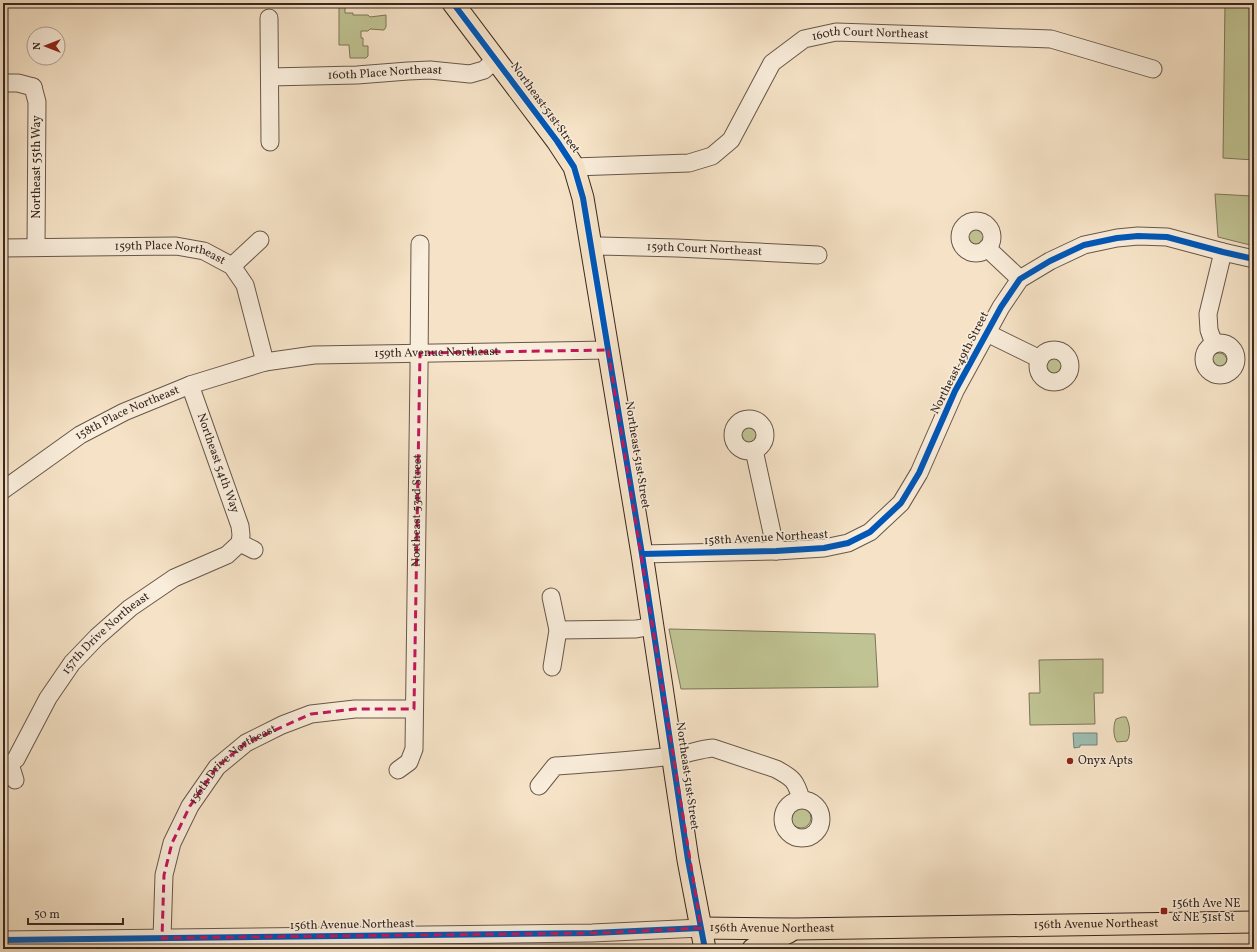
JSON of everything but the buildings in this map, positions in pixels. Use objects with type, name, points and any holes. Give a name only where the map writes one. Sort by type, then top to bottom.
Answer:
[{"type":"main road","name":"Northeast 51st Street","points":[[454,3],[557,141],[574,167],[583,198],[642,554],[687,852],[705,949]]},
{"type":"main road","name":"156th Avenue Northeast","points":[[701,928],[795,930],[1254,922]]},
{"type":"main road","points":[[753,949],[795,930]]},
{"type":"street","points":[[269,18],[270,142]]},
{"type":"street","name":"160th Court Northeast","points":[[574,167],[689,163],[712,156],[731,140],[772,63],[804,39],[836,32],[1051,39],[1153,69]]},
{"type":"street","name":"160th Place Northeast","points":[[270,77],[357,75],[430,70],[470,74],[484,70],[496,59]]},
{"type":"street","name":"Northeast 55th Way","points":[[3,83],[38,83],[36,247]]},
{"type":"street","points":[[987,248],[1020,279],[1050,261],[1084,245],[1117,238],[1138,236],[1167,237],[1223,252],[1254,258]]},
{"type":"street","points":[[232,266],[260,240]]},
{"type":"street","name":"Northeast 53rd Street","points":[[398,770],[409,762],[414,749],[420,353],[420,244]]},
{"type":"street","name":"159th Place Northeast","points":[[3,248],[176,246],[204,251],[232,266],[245,285],[265,362]]},
{"type":"street","name":"159th Court Northeast","points":[[592,249],[600,246],[677,248],[818,255]]},
{"type":"street","points":[[1214,344],[1209,330],[1208,314],[1223,252]]},
{"type":"street","name":"Northeast 49th Street","points":[[901,503],[919,473],[955,392],[1001,307],[1020,279]]},
{"type":"street","points":[[987,333],[1040,359]]},
{"type":"street","name":"159th Avenue Northeast","points":[[265,362],[314,355],[608,350]]},
{"type":"street","name":"158th Place Northeast","points":[[3,490],[80,435],[124,412],[190,385],[265,362]]},
{"type":"street","name":"Northeast 54th Way","points":[[190,385],[240,526],[241,535],[247,546]]},
{"type":"street","points":[[754,450],[776,551]]},
{"type":"street","name":"158th Avenue Northeast","points":[[642,554],[776,551],[824,548],[848,543],[870,532],[901,503]]},
{"type":"street","name":"157th Drive Northeast","points":[[7,764],[16,759],[48,698],[72,663],[130,608],[174,578],[247,546]]},
{"type":"street","points":[[551,597],[558,630],[552,667]]},
{"type":"street","points":[[558,630],[636,630],[652,626]]},
{"type":"street","name":"156th Drive Northeast","points":[[162,938],[164,874],[172,843],[190,806],[217,767],[246,744],[282,725],[312,714],[356,709],[414,709]]},
{"type":"street","points":[[539,786],[555,766],[673,756],[714,748],[776,769],[791,778],[797,785],[801,799]]},
{"type":"street","points":[[7,764],[16,780]]},
{"type":"street","name":"156th Avenue Northeast","points":[[3,940],[162,938],[594,941],[701,928]]},
{"type":"highlighted area","points":[[608,350],[701,928],[600,933],[162,938],[164,875],[172,843],[190,806],[217,767],[246,743],[311,714],[355,709],[414,709],[420,353]]},
{"type":"green space","points":[[339,3],[345,3],[345,13],[353,13],[353,15],[368,15],[370,17],[386,15],[386,27],[384,30],[370,29],[368,31],[361,31],[363,46],[368,46],[368,56],[366,58],[350,58],[349,45],[339,45]]},
{"type":"green space","points":[[1225,3],[1254,3],[1254,160],[1223,158]]},
{"type":"green space","points":[[1215,194],[1252,196],[1250,245],[1218,237]]},
{"type":"green space","points":[[972,228],[980,228],[985,233],[983,244],[980,246],[972,246],[967,241],[967,233]]},
{"type":"green space","points":[[1216,353],[1222,353],[1227,358],[1225,367],[1222,369],[1216,369],[1211,364],[1211,358]]},
{"type":"green space","points":[[1049,357],[1057,357],[1062,362],[1060,373],[1057,375],[1049,375],[1044,370],[1044,362]]},
{"type":"green space","points":[[744,425],[752,425],[757,430],[755,441],[752,443],[744,443],[739,438],[739,430]]},
{"type":"green space","points":[[669,629],[875,634],[878,687],[681,689]]},
{"type":"green space","points":[[1103,659],[1103,693],[1094,693],[1095,724],[1030,725],[1029,693],[1040,693],[1039,660]]},
{"type":"green space","points":[[1126,717],[1130,729],[1129,736],[1127,741],[1117,742],[1114,734],[1114,724],[1116,719]]},
{"type":"green space","points":[[801,808],[808,811],[811,818],[808,825],[801,828],[794,825],[791,818],[794,811]]},
{"type":"water","points":[[1073,733],[1097,733],[1097,745],[1080,745],[1080,747],[1074,748]]},
{"type":"cycle path","points":[[453,3],[557,141],[574,167],[583,198],[642,554],[688,860],[705,949]]},
{"type":"cycle path","points":[[642,554],[776,551],[824,548],[848,543],[870,532],[901,503],[919,473],[955,391],[1001,307],[1020,279],[1050,261],[1084,245],[1117,238],[1138,236],[1167,237],[1254,259]]},
{"type":"cycle path","points":[[3,940],[592,933],[701,928]]},
{"type":"place","name":"Onyx Apts","points":[[1070,761]]},
{"type":"place","name":"156th Ave NE & NE 51st St","points":[[1164,911]]}]
